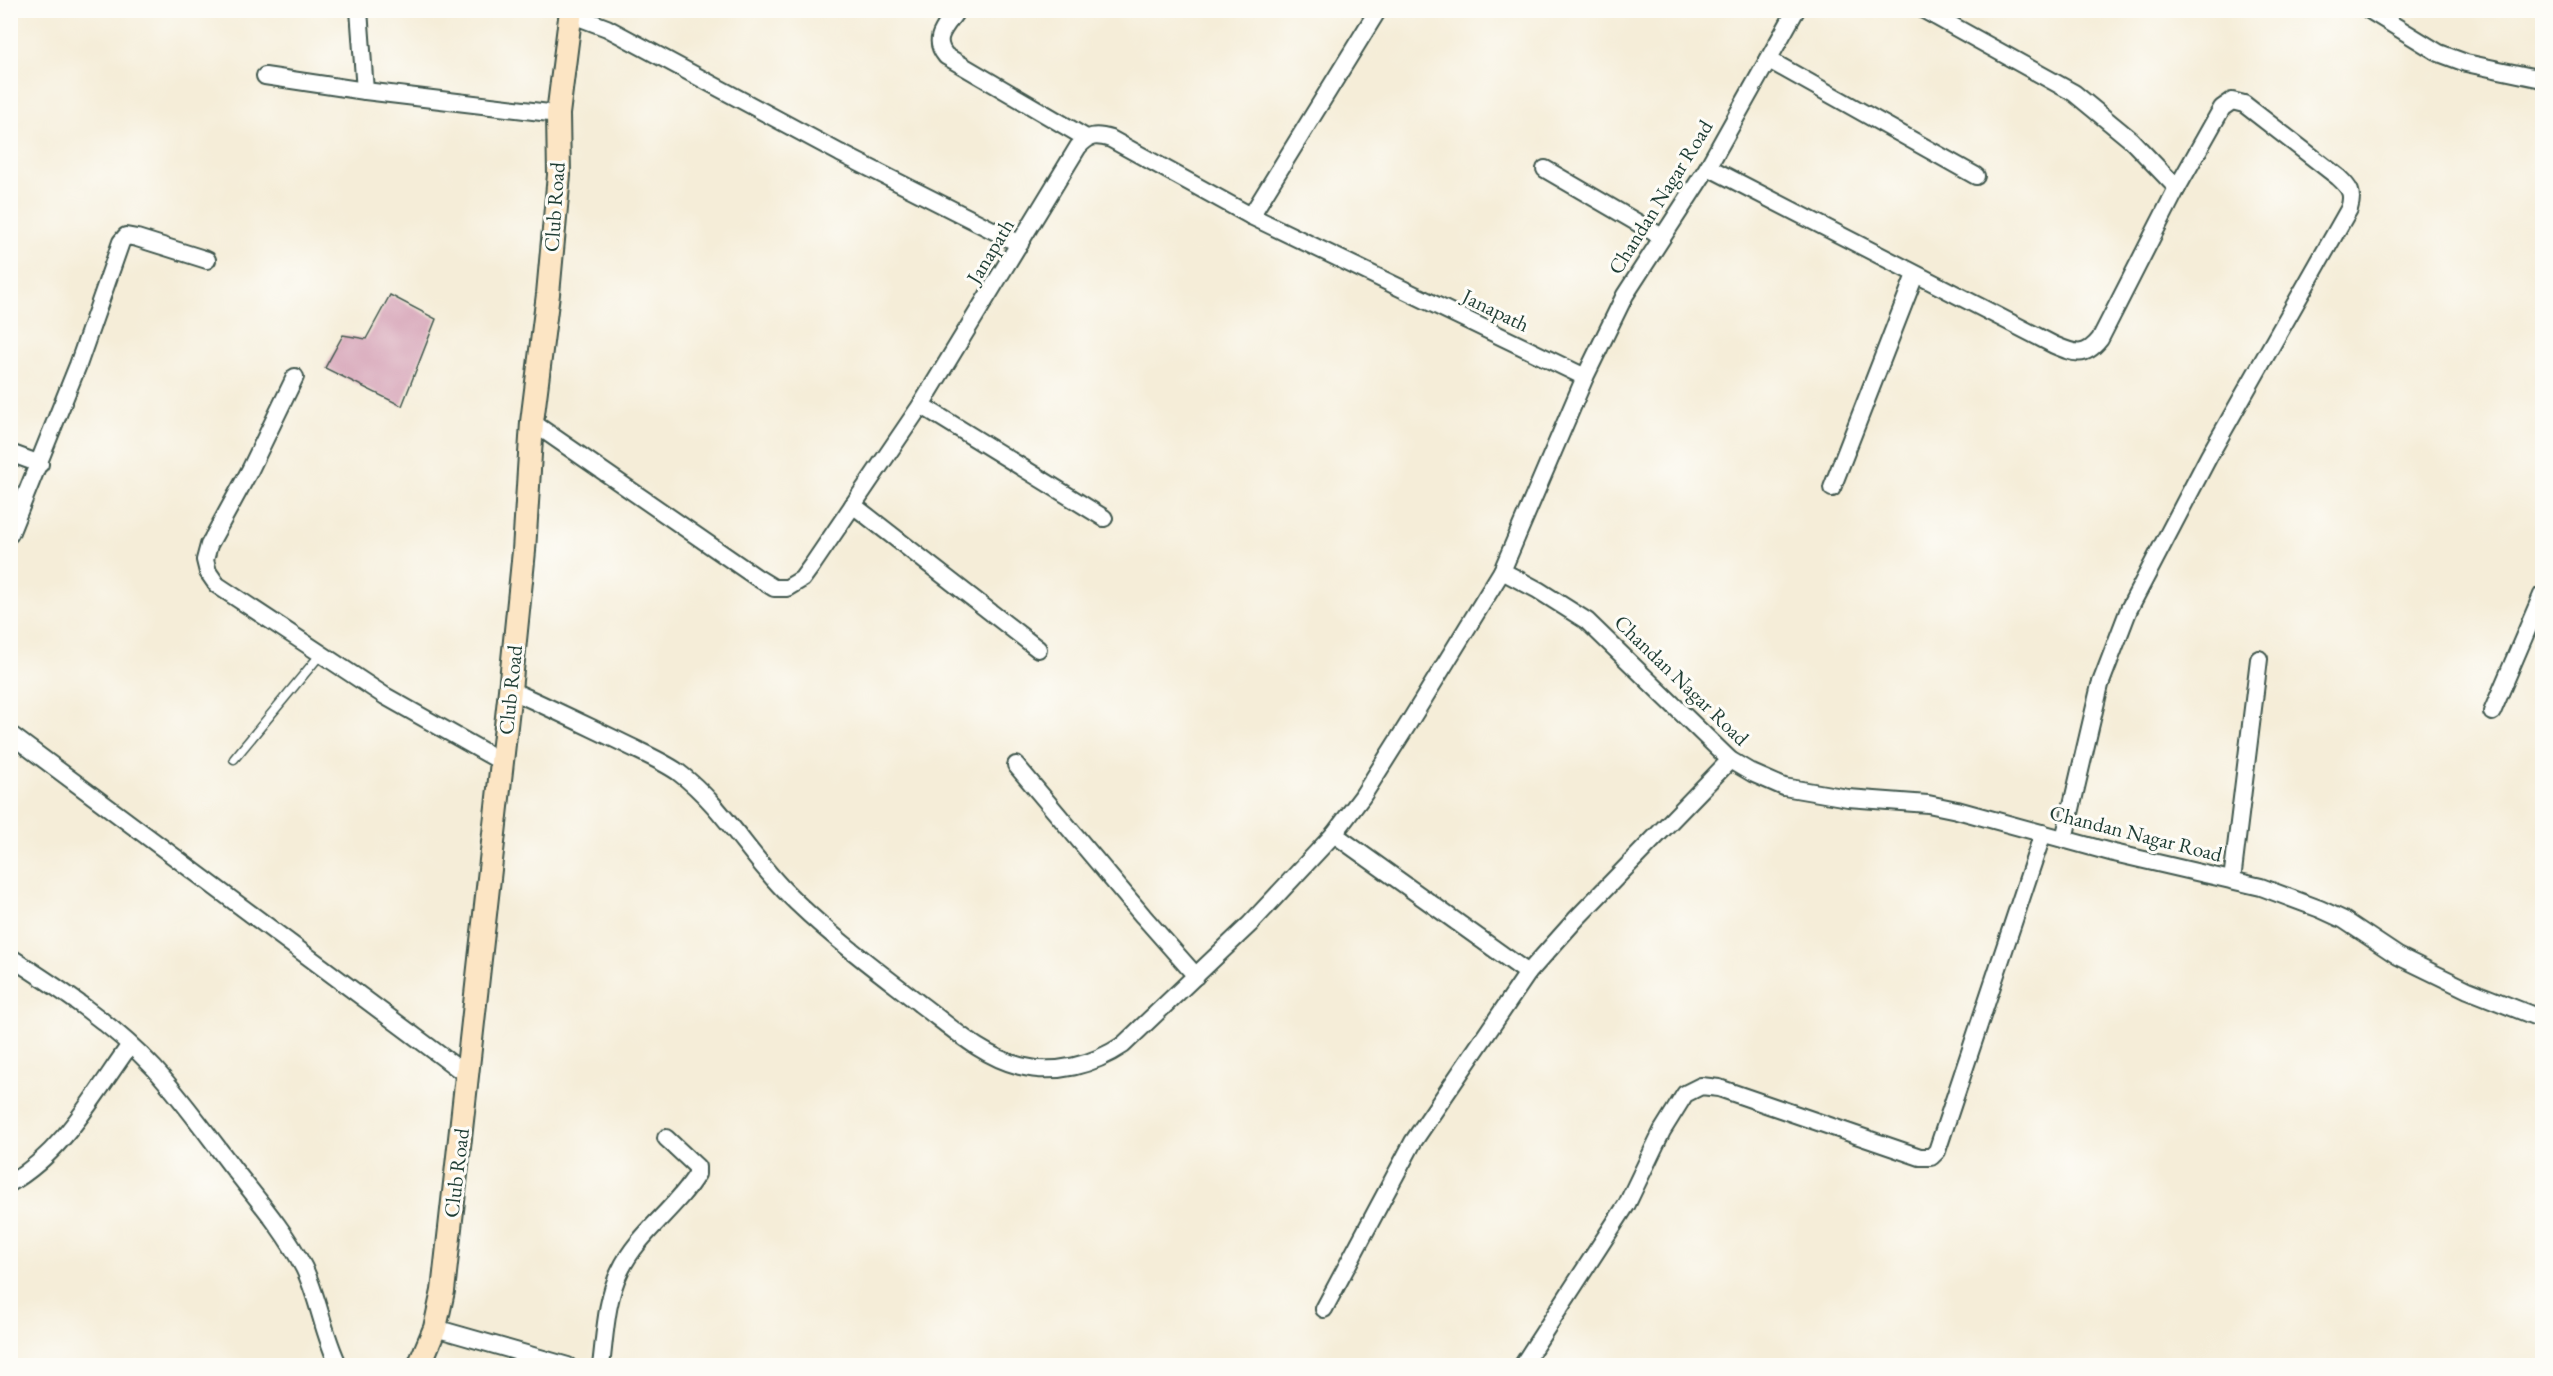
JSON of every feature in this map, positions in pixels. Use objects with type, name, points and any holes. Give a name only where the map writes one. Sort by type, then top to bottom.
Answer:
[{"type":"street","points":[[359,10],[365,92]]},
{"type":"street","points":[[957,10],[939,40],[940,48],[946,57],[1086,138]]},
{"type":"street","points":[[1251,216],[1378,10]]},
{"type":"street","name":"Chandan Nagar Road","points":[[1796,10],[1708,167],[1625,295],[1585,377],[1502,571],[1587,621],[1730,759],[1752,773],[1784,787],[1848,798],[1928,804],[2261,887],[2344,920],[2407,961],[2468,990],[2542,1019]]},
{"type":"street","points":[[1924,10],[2074,93],[2096,108],[2131,140],[2177,188]]},
{"type":"street","points":[[2369,10],[2439,53],[2466,63],[2542,79]]},
{"type":"street","points":[[570,12],[607,28],[840,153],[1020,244]]},
{"type":"street","name":"Club Road","points":[[422,1363],[435,1328],[443,1291],[468,1076],[524,551],[532,422],[548,294],[559,175],[558,114],[570,12]]},
{"type":"street","points":[[1769,60],[1976,177]]},
{"type":"street","points":[[265,76],[365,92],[558,114]]},
{"type":"street","points":[[1708,167],[1915,275],[2074,354],[2091,350],[2100,339],[2177,188],[2222,108],[2232,101],[2244,104],[2350,188],[2353,197],[2349,209],[2209,456],[2129,609],[2100,685],[2064,839]]},
{"type":"street","name":"Janapath","points":[[532,422],[774,588],[786,588],[802,579],[853,506],[921,405],[1078,147],[1086,138],[1096,135],[1111,139],[1251,216],[1585,377]]},
{"type":"street","points":[[1545,169],[1662,237]]},
{"type":"street","points":[[10,534],[40,464],[121,242],[126,236],[137,238],[207,260]]},
{"type":"street","points":[[1832,488],[1915,275]]},
{"type":"street","points":[[296,376],[250,470],[209,545],[205,560],[208,572],[217,585],[320,655],[385,696],[502,762]]},
{"type":"street","points":[[921,405],[1104,518]]},
{"type":"street","points":[[10,453],[40,464]]},
{"type":"street","points":[[853,506],[1038,649]]},
{"type":"street","points":[[510,690],[677,771],[705,797],[760,863],[806,911],[891,982],[994,1058],[1021,1066],[1049,1069],[1078,1066],[1102,1059],[1123,1045],[1250,924],[1335,834],[1362,797],[1502,571]]},
{"type":"street","points":[[2492,712],[2542,595]]},
{"type":"street","points":[[2232,880],[2259,659]]},
{"type":"street","points":[[10,734],[468,1076]]},
{"type":"street","points":[[1324,1308],[1413,1142],[1528,973],[1577,918],[1730,759]]},
{"type":"street","points":[[1016,765],[1196,976]]},
{"type":"street","points":[[1522,1365],[1627,1204],[1662,1131],[1685,1094],[1701,1086],[1719,1088],[1920,1157],[1930,1157],[1937,1151],[2043,833]]},
{"type":"street","points":[[1335,834],[1528,973]]},
{"type":"street","points":[[10,957],[74,1001],[129,1045],[175,1093],[278,1224],[313,1288],[324,1332],[339,1365]]},
{"type":"street","points":[[10,1183],[29,1172],[61,1140],[129,1045]]},
{"type":"street","points":[[601,1365],[611,1300],[620,1269],[632,1251],[698,1174],[697,1167],[692,1161],[666,1138]]},
{"type":"street","points":[[435,1328],[568,1365]]},
{"type":"lane","points":[[234,759],[320,655]]},
{"type":"building","points":[[390,295],[436,319],[402,406],[325,368],[343,335],[366,339]]}]
